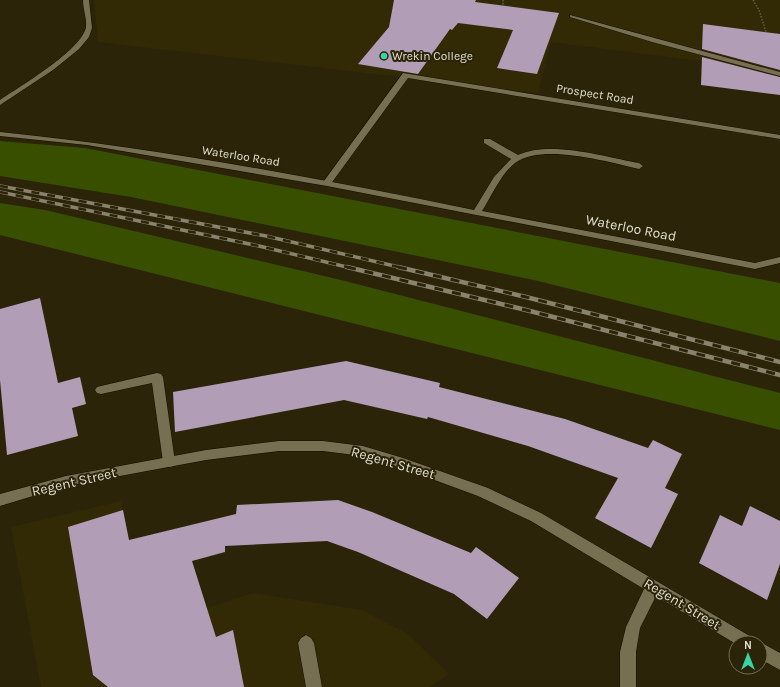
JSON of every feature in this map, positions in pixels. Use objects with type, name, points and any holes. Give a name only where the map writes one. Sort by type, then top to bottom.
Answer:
[{"type":"street","points":[[0,103],[64,59],[80,43],[89,29],[86,0]]},
{"type":"street","points":[[572,16],[780,74]]},
{"type":"street","name":"Prospect Road","points":[[327,183],[406,75],[780,136]]},
{"type":"street","name":"Waterloo Road","points":[[0,134],[87,143],[327,183],[755,266],[780,260]]},
{"type":"street","points":[[487,141],[518,159]]},
{"type":"street","points":[[476,213],[505,169],[524,156],[552,152],[639,166]]},
{"type":"street","points":[[101,390],[157,377],[169,462]]},
{"type":"street","name":"Regent Street","points":[[0,500],[66,481],[206,455],[279,446],[322,446],[363,451],[403,463],[483,492],[536,517],[734,635]]},
{"type":"street","points":[[628,687],[628,652],[633,628],[653,587]]},
{"type":"street","points":[[306,643],[314,687]]},
{"type":"street","points":[[768,655],[780,662]]},
{"type":"path","points":[[503,0],[503,6]]},
{"type":"path","points":[[753,0],[759,10],[766,32]]},
{"type":"shaded area","name":"Wrekin College","points":[[94,0],[780,0],[780,71],[551,42],[538,93],[98,42]]},
{"type":"shaded area","points":[[121,501],[143,607],[201,590],[207,608],[253,593],[362,610],[408,634],[449,674],[430,687],[41,687],[11,527]]},
{"type":"green space","points":[[0,141],[85,148],[780,283],[780,341],[534,280],[131,197],[0,176]]},
{"type":"green space","points":[[0,203],[45,210],[341,280],[780,393],[780,430],[0,235]]},
{"type":"building","points":[[394,0],[476,0],[475,2],[559,13],[537,74],[497,68],[513,30],[458,23],[452,30],[450,29],[418,74],[358,64],[389,27]]},
{"type":"building","points":[[703,24],[780,34],[780,70],[702,49]]},
{"type":"building","points":[[702,57],[780,77],[780,95],[701,85]]},
{"type":"building","points":[[40,298],[58,383],[80,377],[86,404],[72,408],[78,436],[7,455],[0,380],[0,309]]},
{"type":"building","points":[[346,361],[440,383],[439,387],[565,419],[648,448],[653,440],[682,454],[665,488],[678,494],[651,548],[595,518],[618,478],[528,446],[428,417],[427,419],[344,400],[175,432],[173,392]]},
{"type":"building","points":[[338,500],[372,512],[471,553],[476,547],[519,578],[487,619],[454,594],[358,552],[327,541],[225,546],[225,552],[192,561],[216,637],[233,630],[244,687],[108,687],[93,675],[68,527],[123,510],[129,540],[236,514],[237,505]]},
{"type":"building","points":[[750,506],[780,521],[780,564],[767,600],[699,563],[720,515],[742,526]]},
{"type":"railway","points":[[0,186],[266,236],[403,268]]},
{"type":"railway","points":[[0,192],[259,246],[351,268]]},
{"type":"railway","points":[[347,267],[522,309],[780,375]]},
{"type":"railway","points":[[398,267],[526,297],[780,362]]},
{"type":"place","name":"Wrekin College","points":[[384,56]]}]
